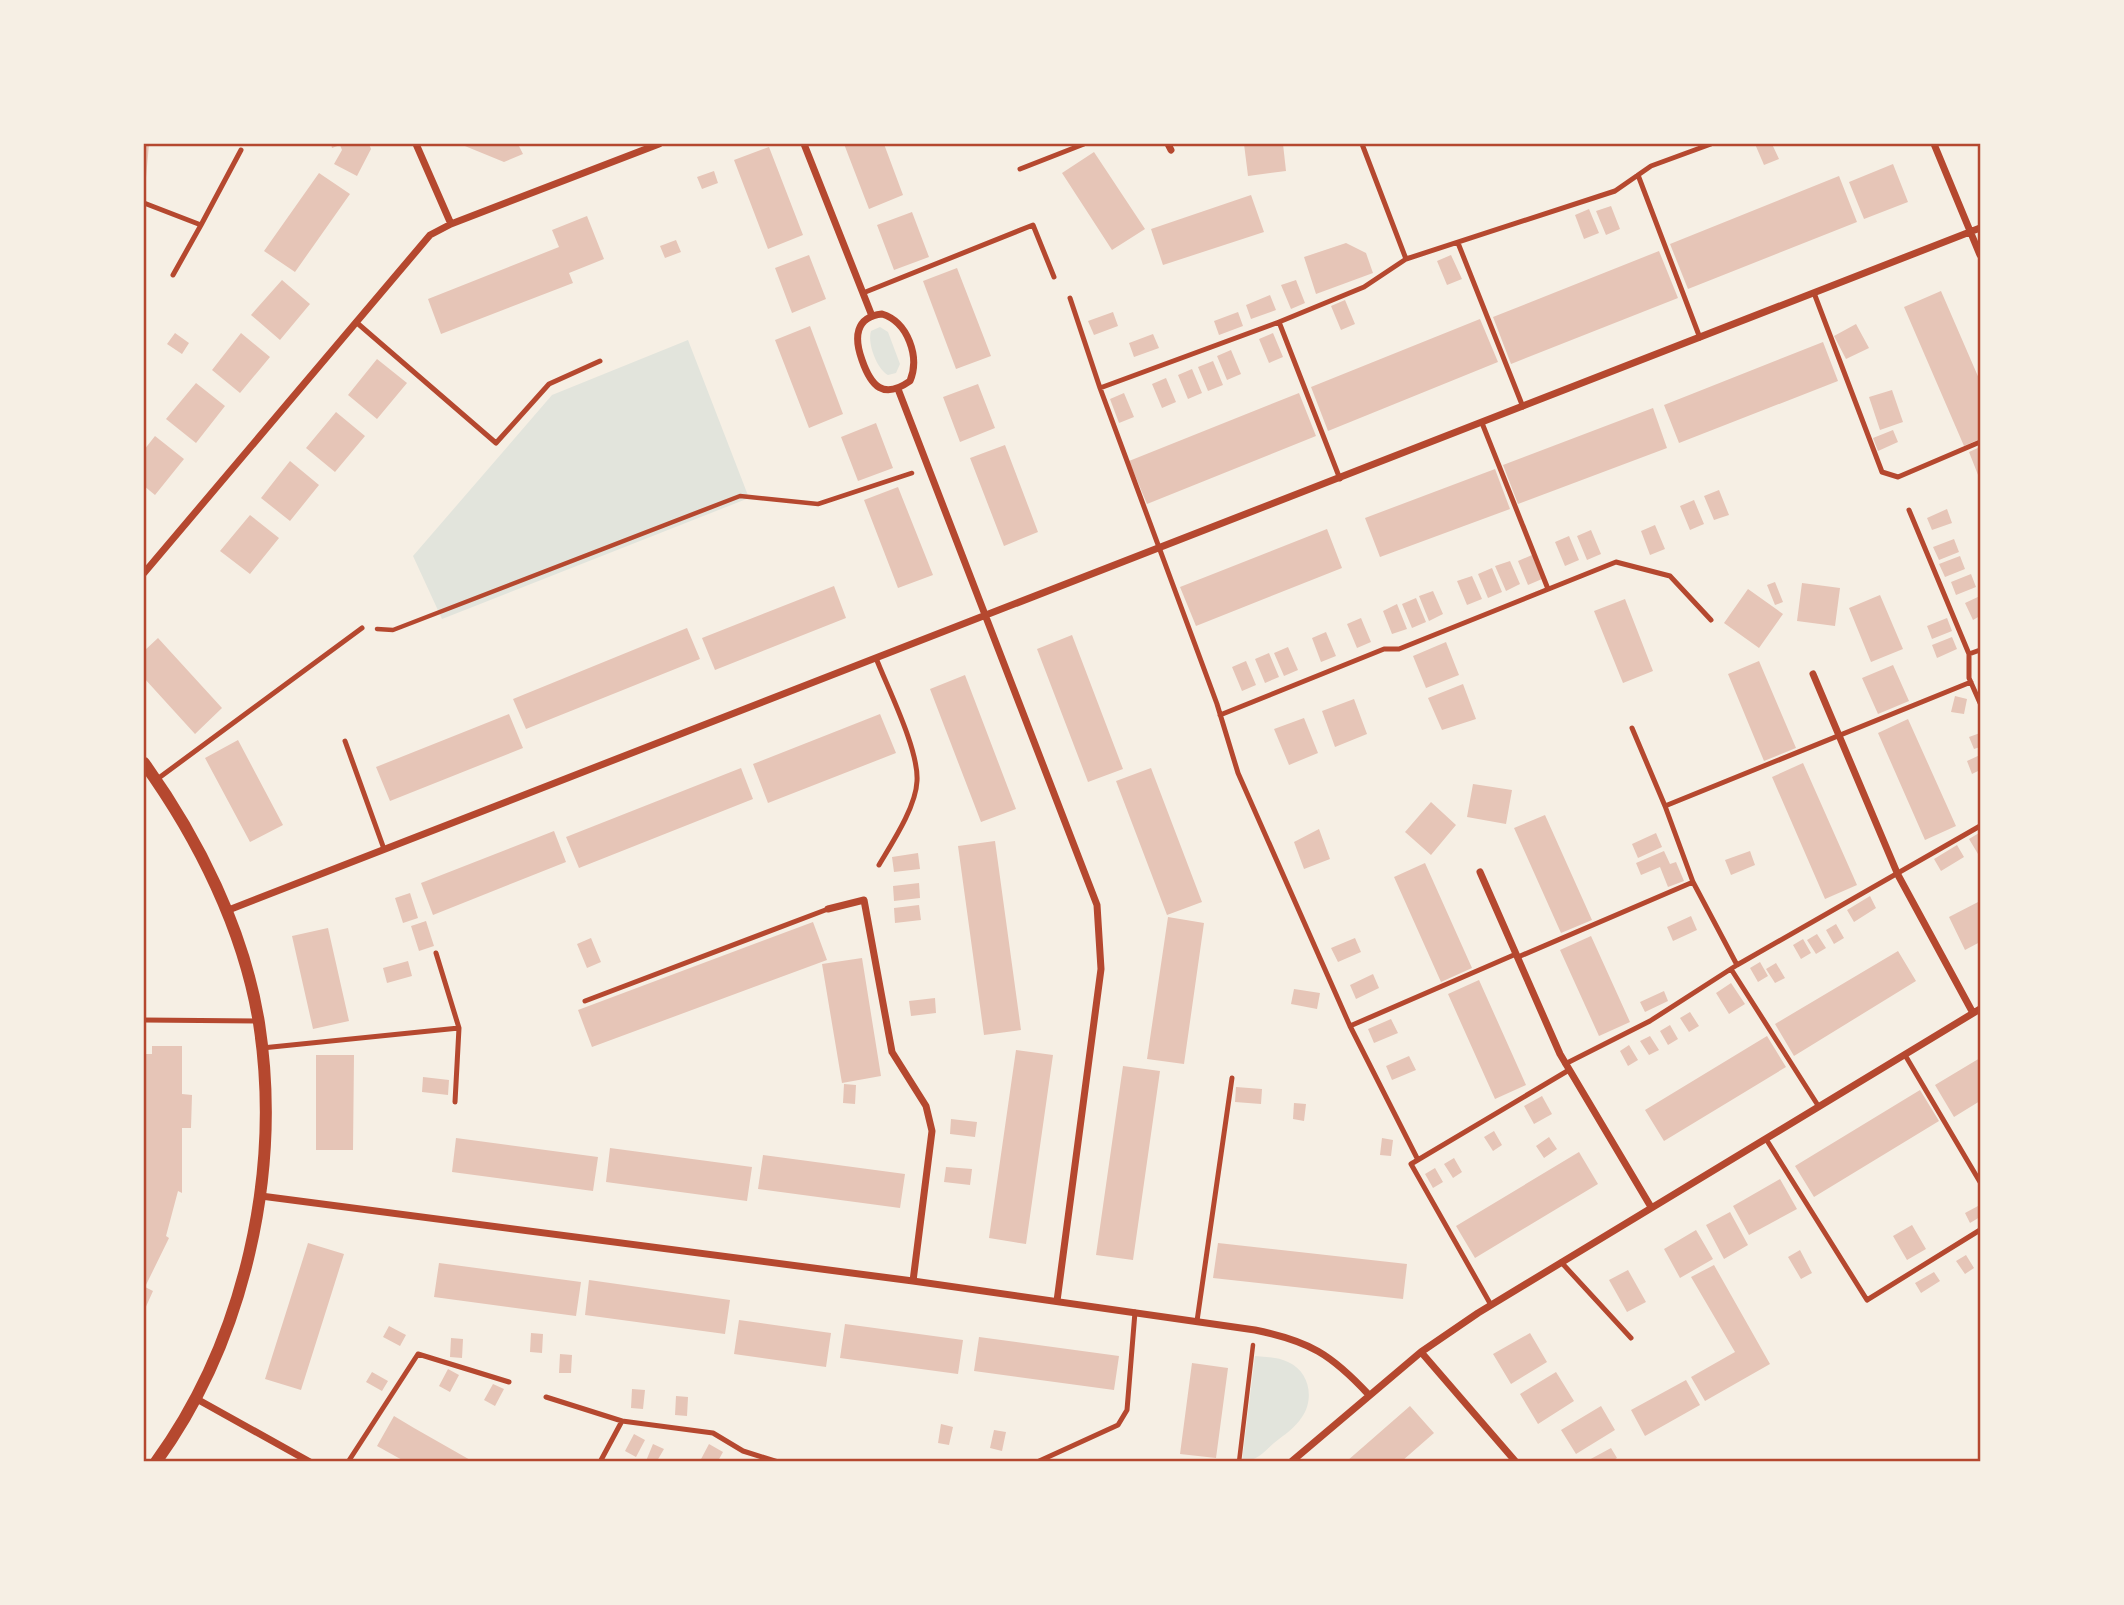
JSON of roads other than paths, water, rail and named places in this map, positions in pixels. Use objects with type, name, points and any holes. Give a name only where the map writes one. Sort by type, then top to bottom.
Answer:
[{"type":"street","points":[[416,144],[451,224]]},
{"type":"street","points":[[144,573],[430,235],[451,224],[659,144]]},
{"type":"street","points":[[804,144],[872,316]]},
{"type":"street","points":[[1934,144],[1980,256]]},
{"type":"street","points":[[225,911],[1980,228]]},
{"type":"street","points":[[872,316],[895,318],[903,328],[915,370],[910,381],[898,389],[886,390],[875,385],[868,377],[856,343],[861,324],[872,316]]},
{"type":"street","points":[[898,389],[1097,905],[1101,969],[1057,1301]]},
{"type":"street","points":[[1291,1461],[1422,1352],[1491,1304],[1977,1011],[1898,875],[1813,674]]},
{"type":"street","points":[[144,763],[173,804],[225,911],[246,970],[262,1048],[264,1120],[261,1196],[249,1253],[228,1322],[195,1398],[156,1461]]},
{"type":"street","points":[[1480,872],[1567,1067],[1651,1207]]},
{"type":"street","points":[[828,909],[864,900],[892,1052],[919,1093],[929,1118],[933,1145],[913,1281]]},
{"type":"street","points":[[261,1196],[913,1281],[1255,1330],[1292,1337],[1318,1349],[1342,1367],[1368,1395]]},
{"type":"street","points":[[1422,1352],[1516,1461]]},
{"type":"street","points":[[195,1398],[310,1461]]},
{"type":"lane","points":[[1020,169],[1084,144]]},
{"type":"lane","points":[[1362,144],[1406,259]]},
{"type":"lane","points":[[1100,388],[1279,322],[1364,287],[1406,259],[1615,191],[1651,166],[1711,144]]},
{"type":"lane","points":[[173,275],[241,150]]},
{"type":"lane","points":[[1638,175],[1700,338]]},
{"type":"lane","points":[[144,203],[201,225]]},
{"type":"lane","points":[[863,293],[1033,225],[1054,277]]},
{"type":"lane","points":[[1458,243],[1523,407]]},
{"type":"lane","points":[[1814,293],[1882,472],[1898,477],[1980,442]]},
{"type":"lane","points":[[1070,298],[1100,388],[1220,715],[1238,773],[1350,1026],[1418,1160]]},
{"type":"lane","points":[[356,321],[496,443],[550,384],[600,361]]},
{"type":"lane","points":[[1279,322],[1340,478]]},
{"type":"lane","points":[[1482,423],[1549,589]]},
{"type":"lane","points":[[1909,509],[1969,654],[1971,682],[1980,703]]},
{"type":"lane","points":[[1220,715],[1384,649],[1399,649],[1616,562],[1670,576],[1711,620]]},
{"type":"lane","points":[[156,780],[362,628]]},
{"type":"lane","points":[[1969,654],[1980,650]]},
{"type":"lane","points":[[876,658],[916,764],[918,784],[899,833],[879,865]]},
{"type":"lane","points":[[1665,806],[1971,682]]},
{"type":"lane","points":[[1632,728],[1693,882],[1734,967],[1819,1107]]},
{"type":"lane","points":[[345,741],[384,849]]},
{"type":"lane","points":[[1491,1304],[1411,1164],[1836,906],[1898,875],[1980,826]]},
{"type":"lane","points":[[1350,1026],[1693,882]]},
{"type":"lane","points":[[585,1001],[828,909]]},
{"type":"lane","points":[[436,953],[459,1028],[454,1102]]},
{"type":"lane","points":[[144,1020],[258,1021]]},
{"type":"lane","points":[[262,1048],[459,1028]]},
{"type":"lane","points":[[1905,1055],[1980,1182]]},
{"type":"lane","points":[[1197,1321],[1231,1078]]},
{"type":"lane","points":[[1766,1139],[1867,1300],[1980,1230]]},
{"type":"lane","points":[[1561,1262],[1631,1338]]},
{"type":"lane","points":[[1037,1461],[1118,1425],[1127,1410],[1135,1312]]},
{"type":"lane","points":[[348,1461],[418,1354],[509,1382]]},
{"type":"lane","points":[[546,1397],[622,1421],[713,1433],[743,1451],[778,1461]]},
{"type":"lane","points":[[600,1461],[622,1421]]}]
